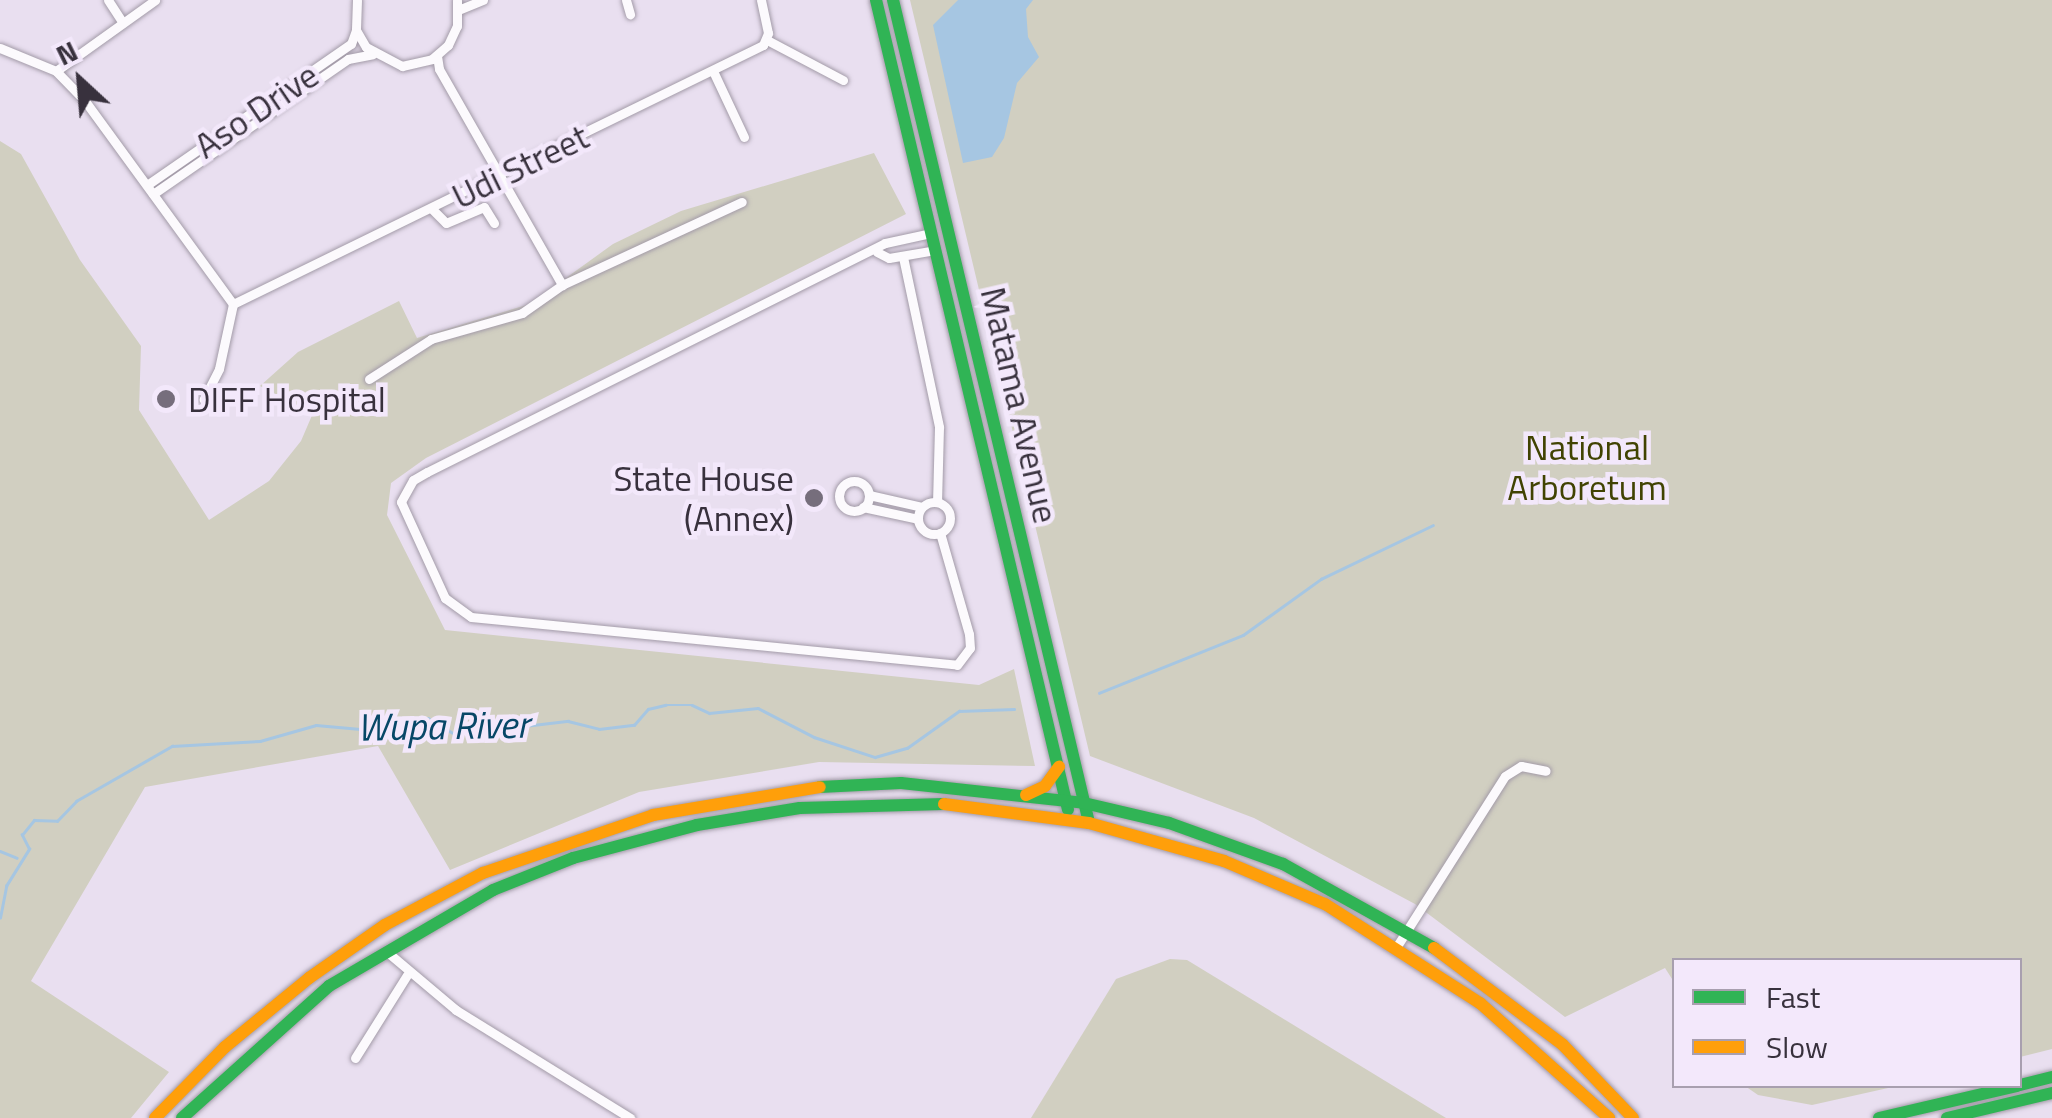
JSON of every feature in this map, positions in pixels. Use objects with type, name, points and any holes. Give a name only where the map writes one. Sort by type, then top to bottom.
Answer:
[{"type":"main road","name":"Matama Avenue","points":[[876,0],[1069,819]]},
{"type":"main road","name":"Matama Avenue","points":[[893,0],[1089,823]]},
{"type":"main road","points":[[956,334],[972,331]]},
{"type":"main road","points":[[1026,795],[1044,786],[1059,767]]},
{"type":"main road","points":[[155,1118],[225,1046],[349,949],[428,900],[556,844],[653,815],[798,788],[901,783],[1066,800],[1232,843],[1407,930],[1532,1018],[1633,1118]]},
{"type":"main road","points":[[182,1118],[286,1020],[384,949],[538,870],[697,825],[800,808],[902,802],[984,805],[1089,823],[1224,861],[1324,904],[1397,946],[1520,1036],[1608,1118]]},
{"type":"main road","points":[[2022,1084],[2052,1077]]},
{"type":"main road","points":[[1879,1118],[2005,1088]]},
{"type":"main road","points":[[1947,1118],[2052,1093]]},
{"type":"street","points":[[108,0],[123,23]]},
{"type":"street","points":[[56,71],[155,0]]},
{"type":"street","points":[[356,0],[356,30],[372,54],[402,66],[438,56],[454,36],[457,5],[484,0]]},
{"type":"street","points":[[626,0],[630,14]]},
{"type":"street","points":[[761,0],[768,40],[843,80]]},
{"type":"street","name":"Aso Drive","points":[[150,190],[352,44],[356,30]]},
{"type":"street","name":"Udi Street","points":[[233,304],[433,210],[768,40]]},
{"type":"street","points":[[0,48],[56,71],[233,304],[219,370],[204,398]]},
{"type":"street","name":"Aso Drive","points":[[150,190],[348,58],[372,54]]},
{"type":"street","points":[[438,56],[439,69],[504,174],[562,285]]},
{"type":"street","points":[[712,71],[744,137]]},
{"type":"street","points":[[369,379],[430,339],[522,313],[562,285],[687,222],[742,202]]},
{"type":"street","points":[[433,210],[446,222],[484,207],[494,223]]},
{"type":"street","points":[[903,257],[939,427],[937,502],[950,516],[940,533],[970,648],[965,660],[945,666],[471,617],[445,598],[401,511],[404,490],[427,472],[877,252],[885,243],[926,234]]},
{"type":"street","points":[[877,252],[903,257],[930,251]]},
{"type":"street","points":[[937,502],[922,507],[868,495],[856,482],[840,490],[845,508],[863,507],[918,520],[926,532],[940,533]]},
{"type":"street","points":[[863,507],[868,495]]},
{"type":"street","points":[[918,520],[922,507]]},
{"type":"street","points":[[1397,946],[1504,776],[1520,766],[1546,771]]},
{"type":"street","points":[[384,949],[407,976],[630,1118]]},
{"type":"street","points":[[355,1058],[407,976]]},
{"type":"green space","name":"National Arboretum","points":[[910,0],[2052,0],[2052,1049],[2022,1056],[2022,958],[1672,958],[1672,979],[1665,968],[1565,1017],[1415,904],[1254,818],[1090,756]]},
{"type":"green space","points":[[0,141],[21,154],[80,260],[141,346],[139,410],[209,520],[269,481],[301,441],[313,413],[260,386],[298,352],[399,301],[417,338],[530,304],[613,244],[681,211],[874,153],[906,214],[426,458],[391,483],[387,515],[445,630],[979,685],[1014,669],[1035,766],[819,762],[639,792],[450,870],[378,746],[145,787],[31,981],[169,1072],[131,1118],[0,1118]]},
{"type":"green space","points":[[1170,959],[1187,960],[1446,1118],[1031,1118],[1116,979]]},
{"type":"green space","points":[[1748,1088],[1888,1088],[1812,1105],[1758,1095]]},
{"type":"water","points":[[958,0],[1033,0],[1026,9],[1028,37],[1039,57],[1017,83],[1004,138],[992,157],[963,163],[933,25]]},
{"type":"waterway","points":[[1099,693],[1243,635],[1321,579],[1433,525]]},
{"type":"waterway","name":"Wupa River","points":[[0,918],[6,886],[29,849],[22,835],[34,820],[57,821],[76,801],[172,746],[260,741],[316,725],[405,733],[428,718],[455,734],[568,721],[599,729],[634,725],[648,709],[692,705],[709,713],[758,708],[814,737],[875,757],[907,748],[959,711],[1014,709]]},
{"type":"waterway","points":[[0,851],[17,858]]},
{"type":"traffic: fast","points":[[876,0],[1068,810]]},
{"type":"traffic: fast","points":[[893,0],[1089,823]]},
{"type":"traffic: fast","points":[[820,787],[901,783],[1084,803],[1169,823],[1283,864],[1434,948]]},
{"type":"traffic: fast","points":[[182,1118],[329,986],[493,890],[573,858],[697,825],[800,808],[944,804]]},
{"type":"traffic: fast","points":[[2022,1084],[2052,1077]]},
{"type":"traffic: fast","points":[[1879,1118],[2008,1088]]},
{"type":"traffic: fast","points":[[1947,1118],[2052,1093]]},
{"type":"traffic: slow","points":[[1026,795],[1045,786],[1059,767]]},
{"type":"traffic: slow","points":[[155,1118],[225,1047],[309,978],[385,925],[483,873],[653,815],[820,787]]},
{"type":"traffic: slow","points":[[944,804],[1089,823],[1224,861],[1325,904],[1480,1003],[1609,1118]]},
{"type":"traffic: slow","points":[[1434,948],[1563,1045],[1633,1118]]},
{"type":"place","name":"DIFF Hospital","points":[[166,399]]},
{"type":"place","name":"State House (Annex)","points":[[814,498]]}]
